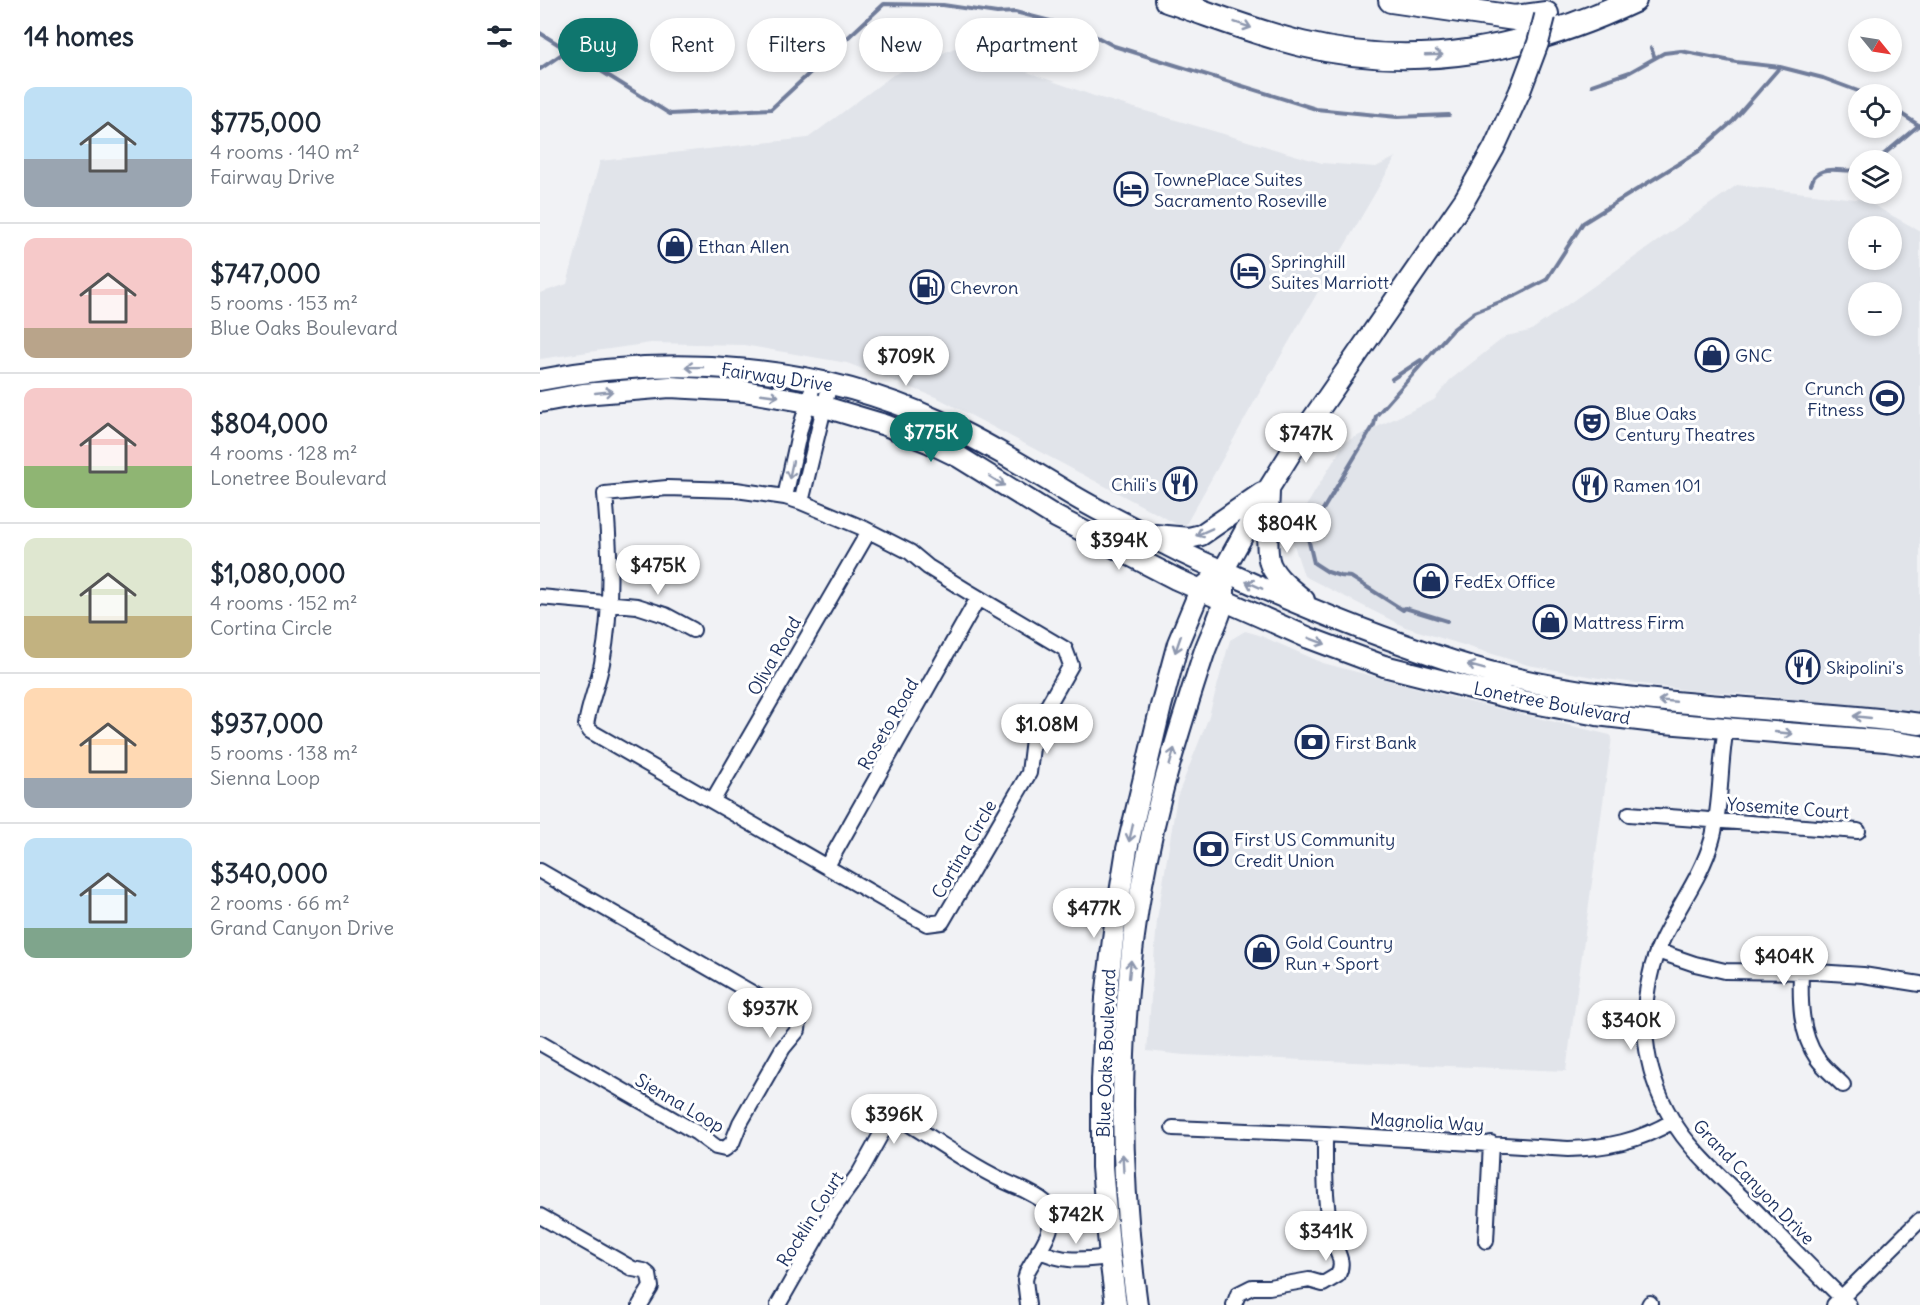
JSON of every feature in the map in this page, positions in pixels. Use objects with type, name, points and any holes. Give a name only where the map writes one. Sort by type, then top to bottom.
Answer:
[{"type":"highway","points":[[1167,0],[1300,44],[1376,57],[1449,55],[1483,50],[1567,28],[1634,0]]},
{"type":"highway","points":[[1390,0],[1515,18],[1545,15]]},
{"type":"highway","points":[[1515,0],[1545,15]]},
{"type":"main road","name":"Blue Oaks Boulevard","points":[[1116,1305],[1102,1167],[1102,1080],[1106,998],[1112,941],[1127,849],[1165,687],[1178,644],[1200,590],[1223,571],[1269,488],[1338,380],[1465,199],[1494,148],[1520,91],[1545,15]]},
{"type":"main road","name":"Fairway Drive","points":[[540,380],[604,371],[675,367],[749,370],[822,382],[876,397],[940,421],[1092,506],[1223,571]]},
{"type":"main road","name":"Fairway Drive","points":[[540,402],[594,393],[670,387],[744,391],[817,404],[885,424],[937,446],[1056,517],[1200,590]]},
{"type":"main road","points":[[1147,534],[1189,538],[1201,535],[1269,488]]},
{"type":"main road","points":[[1269,488],[1268,551],[1271,566],[1280,579],[1320,614]]},
{"type":"main road","name":"Blue Oaks Boulevard","points":[[1137,1305],[1126,1213],[1122,1124],[1124,1043],[1131,954],[1159,801],[1210,636],[1225,601],[1223,571]]},
{"type":"main road","name":"Lonetree Boulevard","points":[[1223,571],[1320,614],[1456,662],[1500,674],[1626,698],[1869,717],[1920,724]]},
{"type":"main road","name":"Lonetree Boulevard","points":[[1200,590],[1309,638],[1405,672],[1523,701],[1586,713],[1664,723],[1886,741],[1920,746]]},
{"type":"main road","points":[[1726,706],[1726,728]]},
{"type":"street","points":[[801,502],[822,382]]},
{"type":"street","points":[[785,497],[800,429],[817,404]]},
{"type":"street","name":"Cortina Circle","points":[[667,488],[736,490],[785,497],[801,502],[869,531],[910,552],[928,567],[1065,649],[1071,665],[1034,730],[1029,773],[942,922],[927,924],[590,731],[586,725],[602,664],[610,604],[609,541],[605,494],[667,488]]},
{"type":"street","name":"Oliva Road","points":[[713,800],[869,531]]},
{"type":"street","points":[[540,597],[637,606],[665,615],[693,630]]},
{"type":"street","name":"Roseto Road","points":[[827,866],[978,598]]},
{"type":"street","name":"Grand Canyon Drive","points":[[1726,728],[1712,839],[1702,867],[1674,915],[1650,975],[1646,997],[1646,1040],[1653,1078],[1673,1121],[1706,1161],[1841,1303]]},
{"type":"street","name":"Yosemite Court","points":[[1629,814],[1858,831]]},
{"type":"street","name":"Sienna Loop","points":[[540,871],[773,1005],[793,1013],[799,1020],[798,1030],[783,1048],[740,1123],[732,1143],[724,1149],[716,1147],[698,1133],[540,1043]]},
{"type":"street","points":[[1658,951],[1717,969],[1863,975],[1920,984]]},
{"type":"street","points":[[1802,971],[1802,1015],[1808,1039],[1817,1059],[1843,1085]]},
{"type":"street","name":"Rocklin Court","points":[[778,1305],[831,1212],[860,1172],[885,1127],[895,1119],[906,1122],[996,1178],[1046,1203],[1050,1208],[1051,1226],[1024,1280],[1028,1305]]},
{"type":"street","name":"Magnolia Way","points":[[1173,1128],[1325,1134],[1568,1149],[1604,1147],[1642,1137],[1673,1121]]},
{"type":"street","points":[[1234,1305],[1239,1294],[1252,1287],[1269,1287],[1310,1280],[1323,1284],[1332,1281],[1338,1275],[1342,1263],[1334,1242],[1326,1192],[1325,1134]]},
{"type":"street","points":[[1486,1240],[1491,1143]]},
{"type":"street","points":[[540,1216],[633,1269],[644,1271],[649,1275],[651,1287],[640,1305]]},
{"type":"street","points":[[1841,1303],[1920,1220]]},
{"type":"street","points":[[1039,1250],[1065,1260],[1110,1257]]},
{"type":"shaded area","points":[[955,48],[955,72],[1027,72],[1094,96],[1322,163],[1376,167],[1396,157],[1184,528],[938,398],[847,363],[744,345],[651,343],[540,359],[540,293],[567,284],[600,161],[808,138],[893,75],[900,72],[943,72],[943,53]]},
{"type":"shaded area","points":[[1737,185],[1848,198],[1848,204],[1871,204],[1893,216],[1848,216],[1848,270],[1902,270],[1902,221],[1920,231],[1920,713],[1758,695],[1686,690],[1528,665],[1405,627],[1304,576],[1290,533],[1345,442],[1434,400],[1450,380],[1506,336],[1530,331]]},
{"type":"shaded area","points":[[1245,631],[1323,663],[1612,737],[1566,1071],[1184,1055],[1147,1051],[1157,920],[1177,797],[1208,719],[1230,640]]},
{"type":"waterway","points":[[540,33],[670,114],[771,109],[884,4],[943,5],[997,13],[1015,12],[1058,23],[1114,46],[1316,109],[1397,117],[1449,115]]},
{"type":"waterway","points":[[1651,48],[1655,58]]},
{"type":"waterway","points":[[1592,85],[1630,72],[1664,53],[1681,51],[1736,62],[1780,67],[1848,87]]},
{"type":"waterway","points":[[540,69],[558,57]]},
{"type":"waterway","points":[[1447,621],[1405,608],[1403,610],[1351,577],[1328,572],[1314,563],[1308,538],[1310,531],[1374,425],[1376,416],[1452,330],[1475,312],[1546,280],[1583,223],[1699,151],[1732,122],[1780,67]]},
{"type":"waterway","points":[[1902,114],[1920,126]]},
{"type":"waterway","points":[[1889,150],[1919,125]]},
{"type":"waterway","points":[[1811,184],[1814,177],[1824,171],[1848,171]]},
{"type":"waterway","points":[[1392,379],[1421,360]]},
{"type":"place","name":"TownePlace Suites Sacramento Roseville","points":[[1131,189]]},
{"type":"place","name":"Ethan Allen","points":[[675,246]]},
{"type":"place","name":"Springhill Suites Marriott","points":[[1248,271]]},
{"type":"place","name":"Chevron","points":[[927,287]]},
{"type":"place","name":"GNC","points":[[1712,355]]},
{"type":"place","name":"Crunch Fitness","points":[[1887,398]]},
{"type":"place","name":"Blue Oaks Century Theatres","points":[[1592,423]]},
{"type":"place","name":"Chili's","points":[[1180,484]]},
{"type":"place","name":"Ramen 101","points":[[1590,485]]},
{"type":"place","name":"FedEx Office","points":[[1431,581]]},
{"type":"place","name":"Mattress Firm","points":[[1550,622]]},
{"type":"place","name":"Skipolini's","points":[[1803,667]]},
{"type":"place","name":"First Bank","points":[[1312,742]]},
{"type":"place","name":"First US Community Credit Union","points":[[1211,849]]},
{"type":"place","name":"Gold Country Run + Sport","points":[[1262,952]]}]
